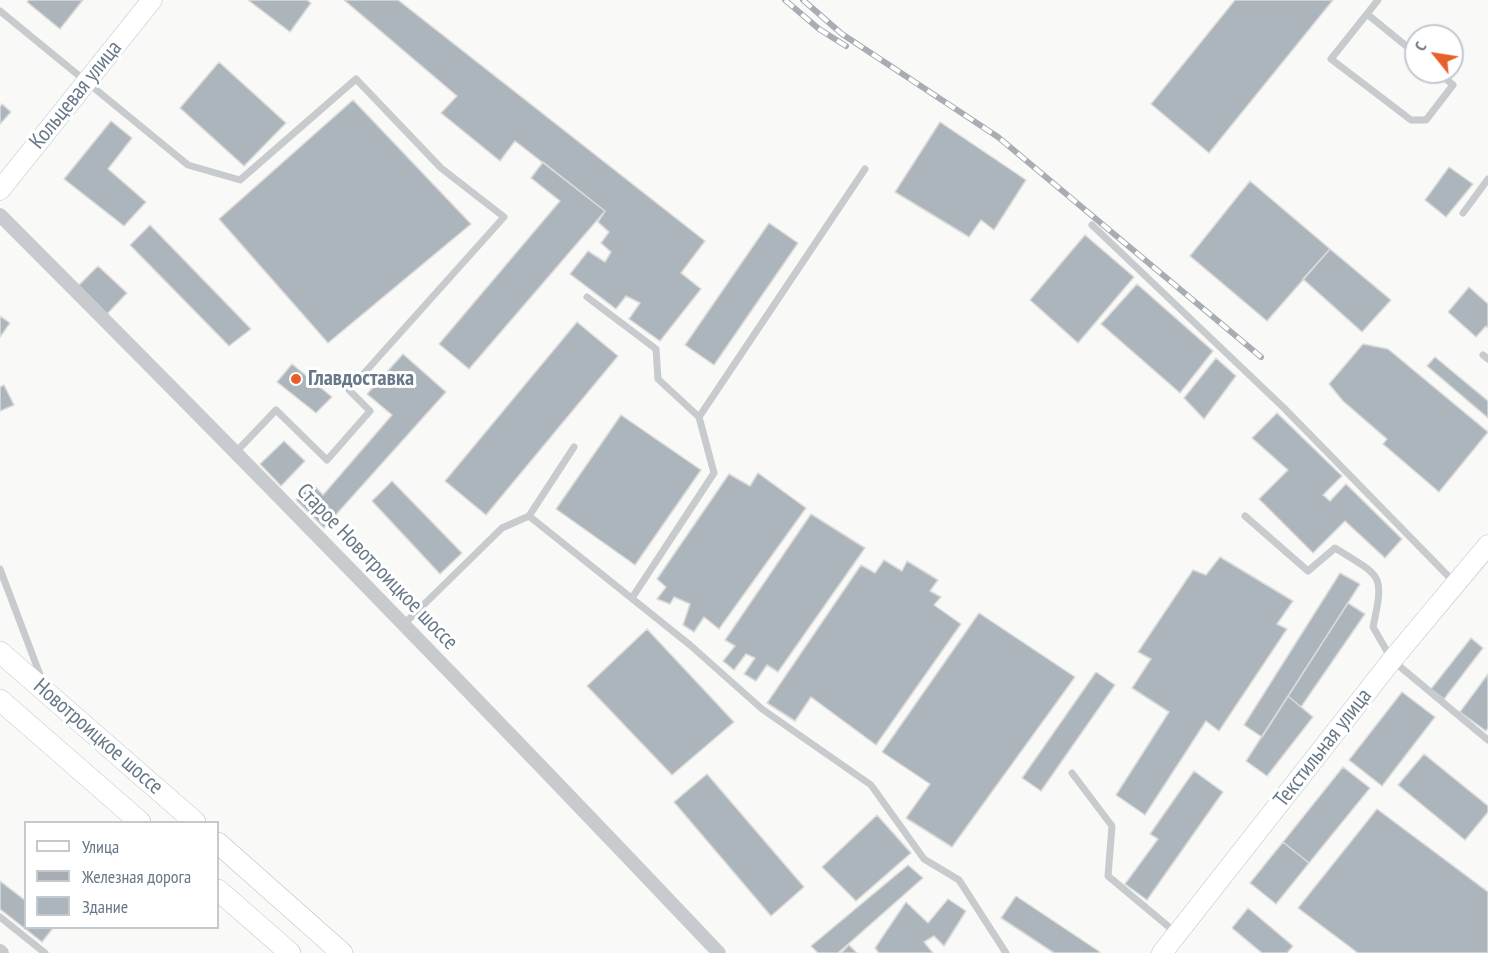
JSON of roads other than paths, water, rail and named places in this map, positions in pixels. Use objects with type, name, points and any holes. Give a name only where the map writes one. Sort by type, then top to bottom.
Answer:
[{"type":"main road","name":"Кольцевая улица","points":[[0,189],[152,0]]},
{"type":"main road","name":"Текстильная улица","points":[[1162,953],[1392,660],[1488,545]]},
{"type":"main road","name":"Новотроицкое шоссе","points":[[0,652],[194,821]]},
{"type":"main road","name":"Новотроицкое шоссе","points":[[0,700],[139,821]]},
{"type":"main road","points":[[219,844],[342,953]]},
{"type":"main road","points":[[219,891],[290,953]]},
{"type":"street","name":"Старое Новотроицкое шоссе","points":[[0,215],[404,624],[719,953]]},
{"type":"lane","points":[[1378,0],[1331,59],[1411,120],[1426,120],[1453,84]]},
{"type":"lane","points":[[0,11],[188,165],[240,180],[356,79],[441,168],[504,217],[349,390],[370,411],[327,460],[276,410],[236,452]]},
{"type":"lane","points":[[1367,14],[1404,44]]},
{"type":"lane","points":[[699,417],[865,169]]},
{"type":"lane","points":[[1463,213],[1488,179]]},
{"type":"lane","points":[[1092,225],[1284,408],[1456,584]]},
{"type":"lane","points":[[587,297],[656,349],[658,379],[699,417],[714,473],[632,598]]},
{"type":"lane","points":[[404,624],[502,528],[529,516],[574,447]]},
{"type":"lane","points":[[529,516],[690,645],[762,709],[871,786],[924,859],[959,880],[1004,952]]},
{"type":"lane","points":[[1245,516],[1308,571],[1335,548],[1374,573],[1381,590],[1373,627],[1392,660],[1488,740]]},
{"type":"lane","points":[[0,569],[46,691]]},
{"type":"lane","points":[[1072,773],[1112,826],[1108,876],[1177,934]]},
{"type":"lane","points":[[0,917],[45,953]]},
{"type":"railway","points":[[785,0],[819,29],[846,46]]},
{"type":"railway","points":[[803,0],[842,34],[998,137],[1261,357]]},
{"type":"place","name":"Главдоставка","points":[[296,379]]}]
